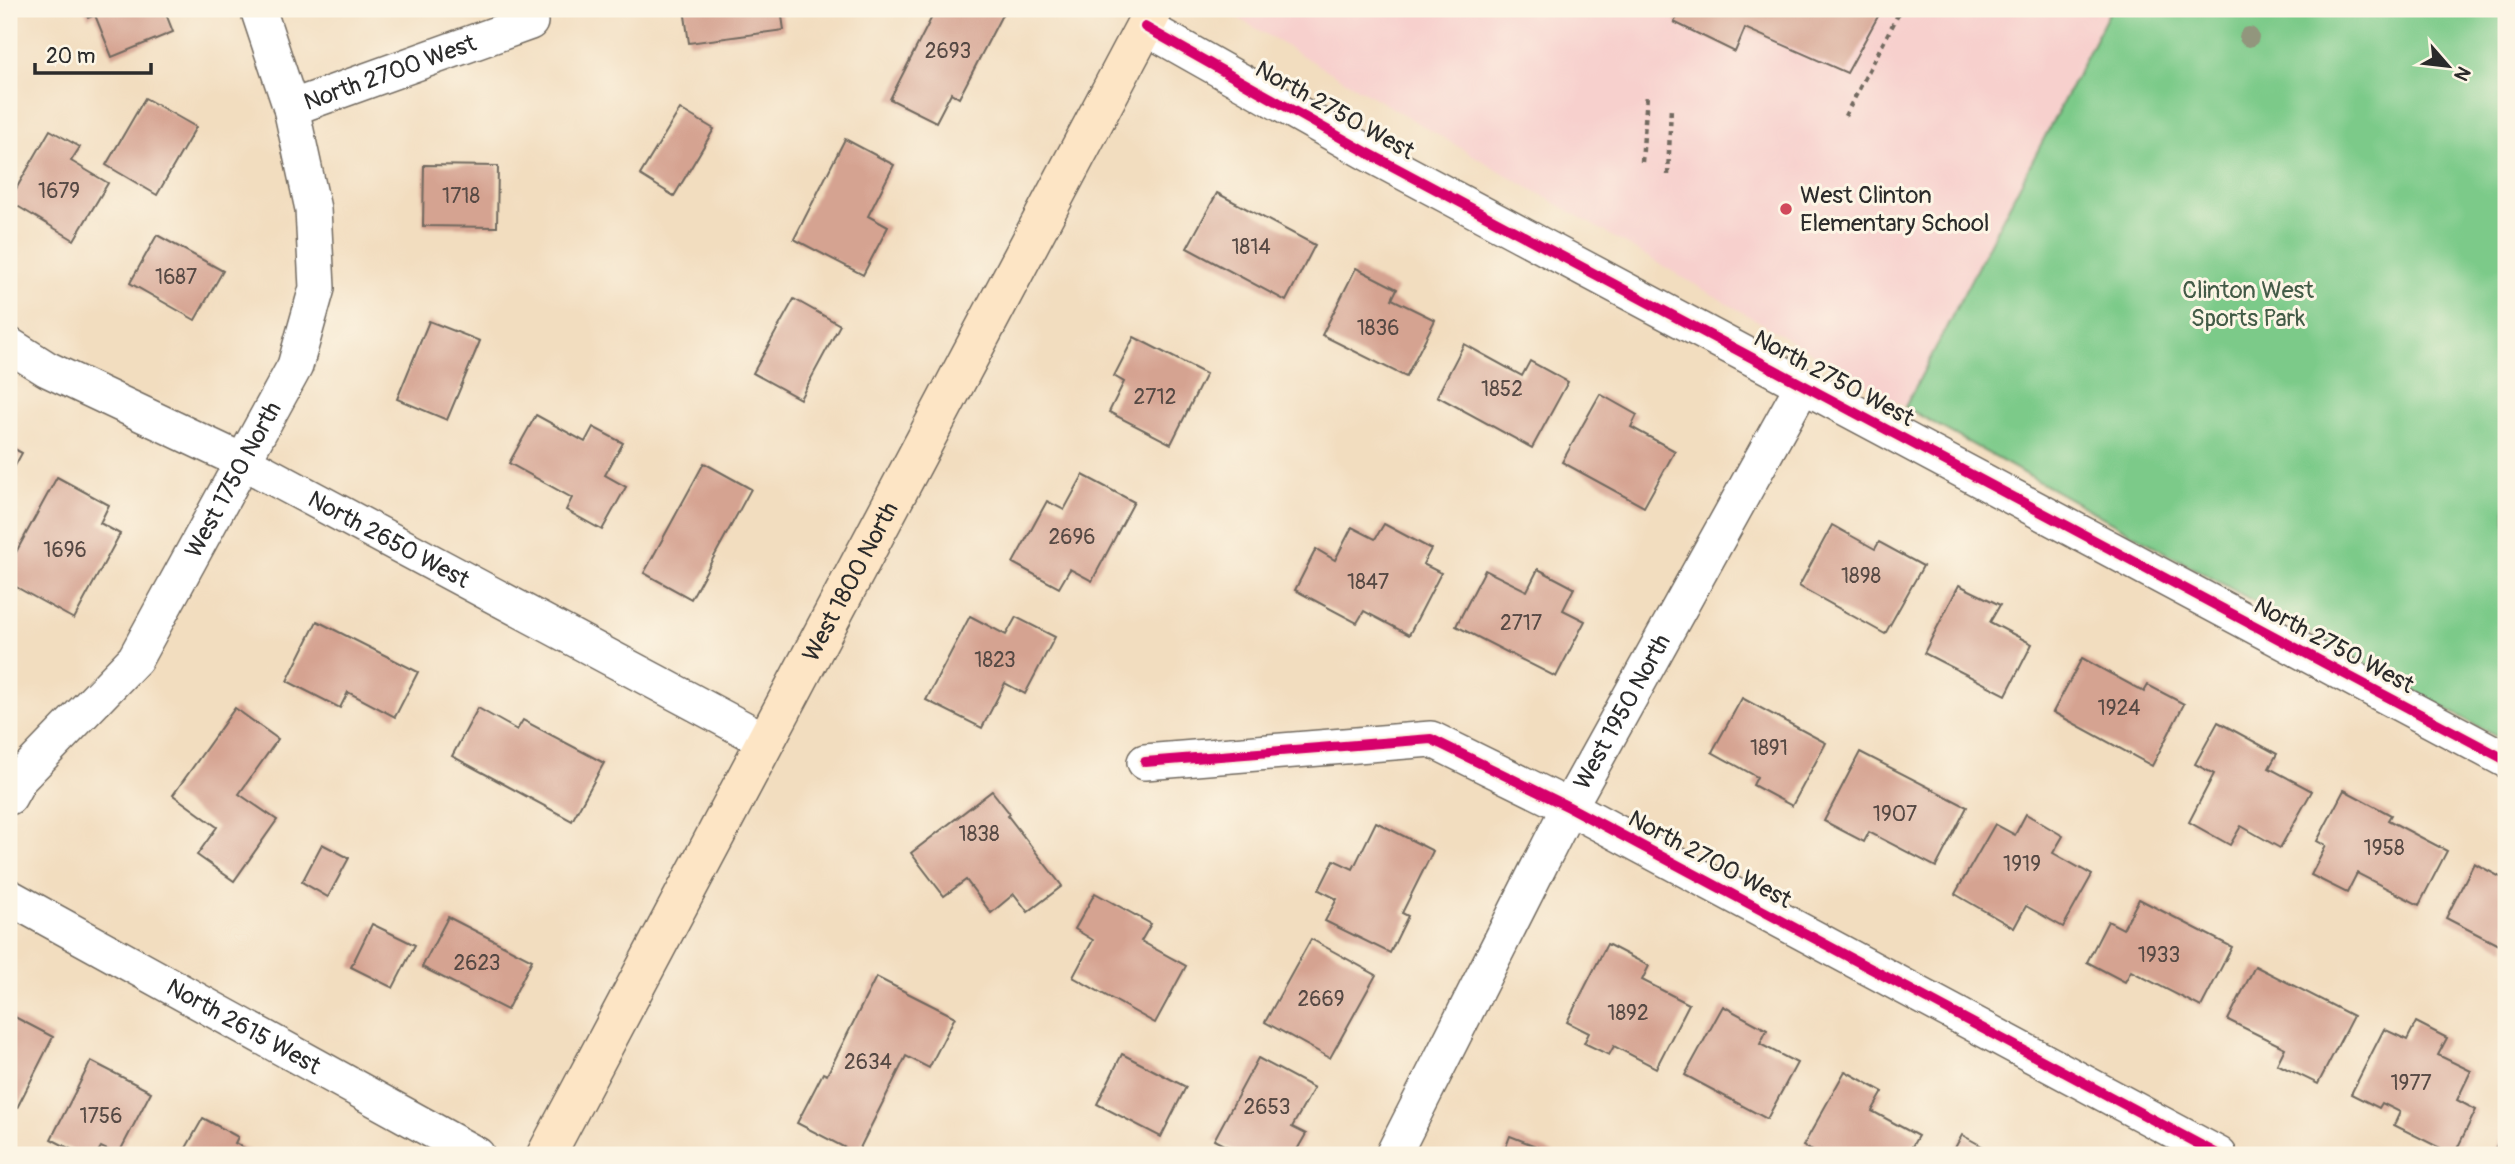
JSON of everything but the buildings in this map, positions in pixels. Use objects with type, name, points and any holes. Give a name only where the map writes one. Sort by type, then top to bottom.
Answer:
[{"type":"main road","name":"West 1800 North","points":[[546,1155],[1149,18]]},
{"type":"street","name":"West 1750 North","points":[[9,797],[19,779],[135,660],[295,366],[317,288],[313,209],[291,108],[258,9]]},
{"type":"street","name":"North 2750 West","points":[[1149,18],[1368,153],[2506,760]]},
{"type":"street","name":"North 2700 West","points":[[291,108],[530,22]]},
{"type":"street","name":"North 2650 West","points":[[9,345],[47,369],[244,462],[766,741]]},
{"type":"street","name":"West 1950 North","points":[[1393,1155],[1569,807],[1803,386]]},
{"type":"street","name":"North 2700 West","points":[[1145,762],[1431,739],[1569,807],[2219,1155]]},
{"type":"street","name":"North 2615 West","points":[[9,897],[477,1155]]},
{"type":"path","points":[[1845,116],[1901,9]]},
{"type":"path","points":[[1642,162],[1647,95]]},
{"type":"path","points":[[1668,175],[1671,107]]},
{"type":"shaded area","name":"West Clinton Elementary School","points":[[1225,9],[2111,9],[1905,407]]},
{"type":"green space","name":"Clinton West Sports Park","points":[[2111,9],[2506,9],[2506,742],[1905,407]]},
{"type":"cycle path","points":[[1145,27],[1368,153],[2506,760]]},
{"type":"cycle path","points":[[1145,762],[1431,739],[1569,807],[2219,1155]]},
{"type":"place","name":"West Clinton Elementary School","points":[[1786,209]]}]
